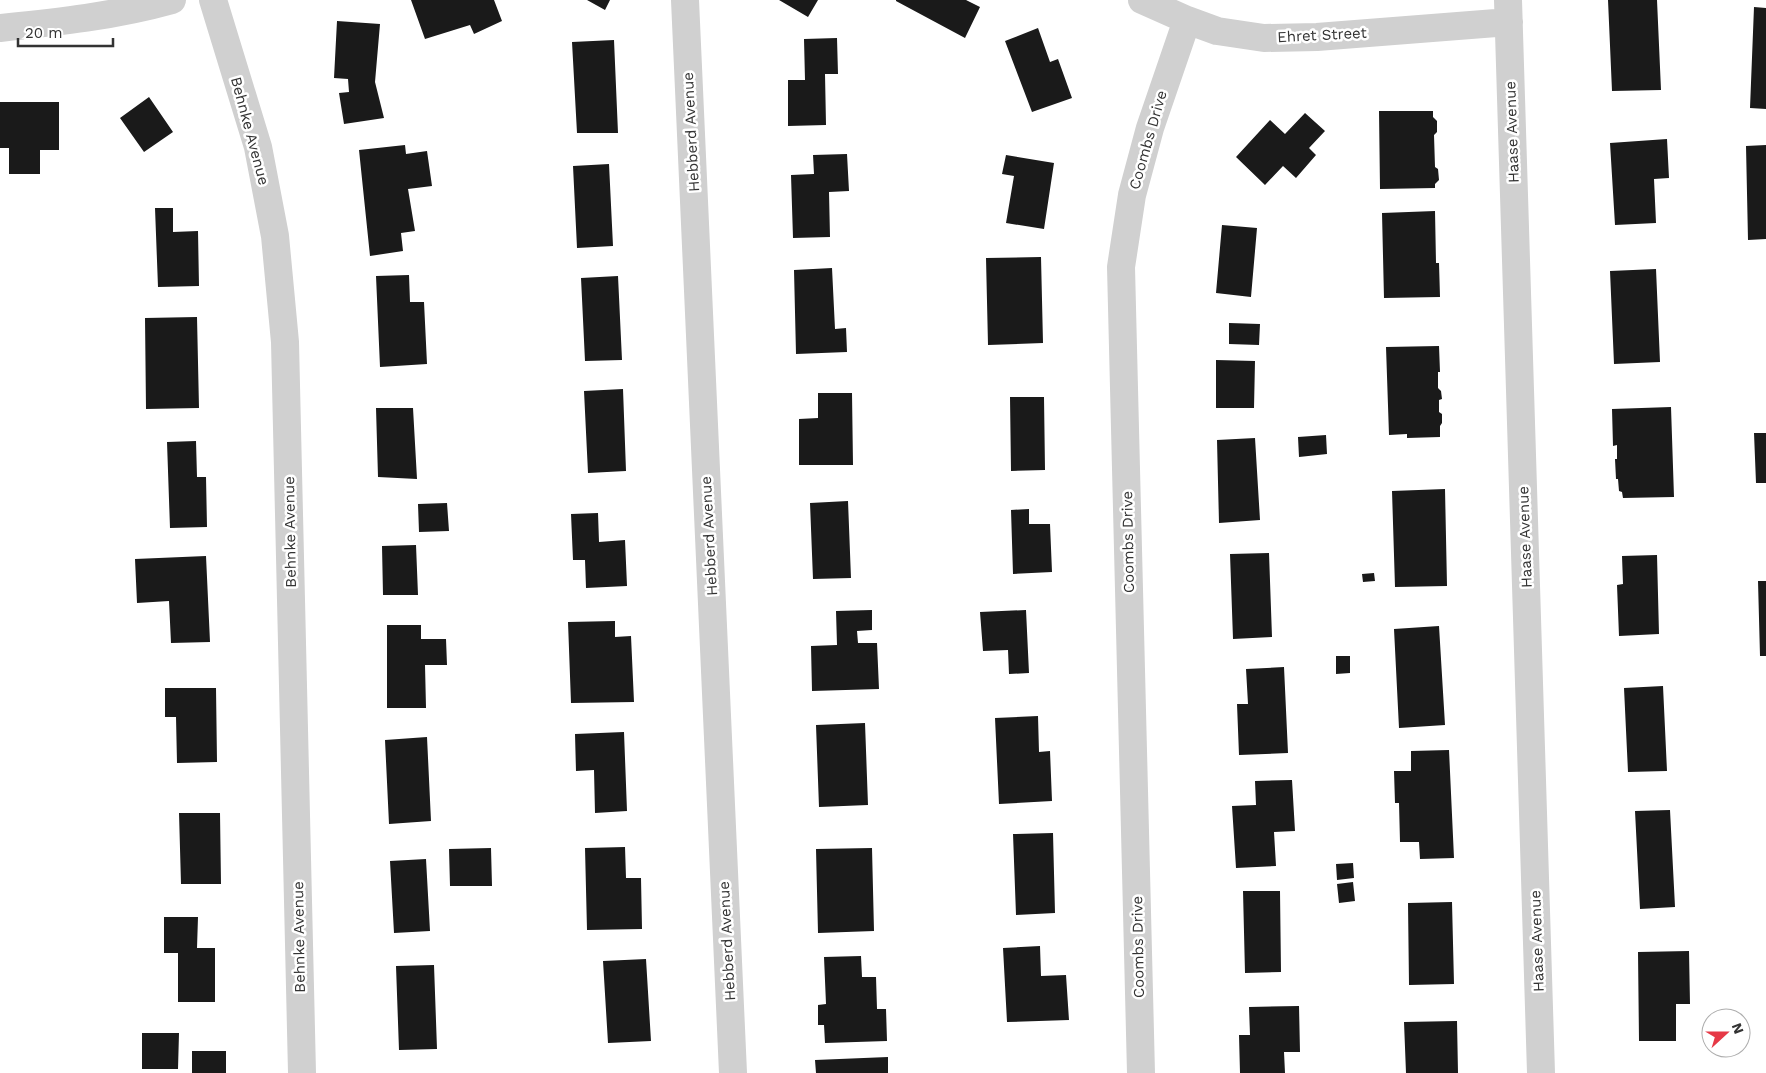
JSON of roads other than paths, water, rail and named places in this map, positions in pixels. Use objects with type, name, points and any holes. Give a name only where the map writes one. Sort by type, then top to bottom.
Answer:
[{"type":"street","points":[[0,28],[76,20],[138,10],[172,0]]},
{"type":"street","name":"Behnke Avenue","points":[[213,0],[258,147],[275,236],[285,342],[302,1073]]},
{"type":"street","name":"Hebberd Avenue","points":[[685,0],[733,1073]]},
{"type":"street","name":"Ehret Street","points":[[1142,0],[1217,31],[1264,38],[1317,36],[1508,11]]},
{"type":"street","name":"Haase Avenue","points":[[1508,11],[1541,1073]]},
{"type":"street","name":"Coombs Drive","points":[[1141,1073],[1121,267],[1132,195],[1150,128],[1187,20]]}]
